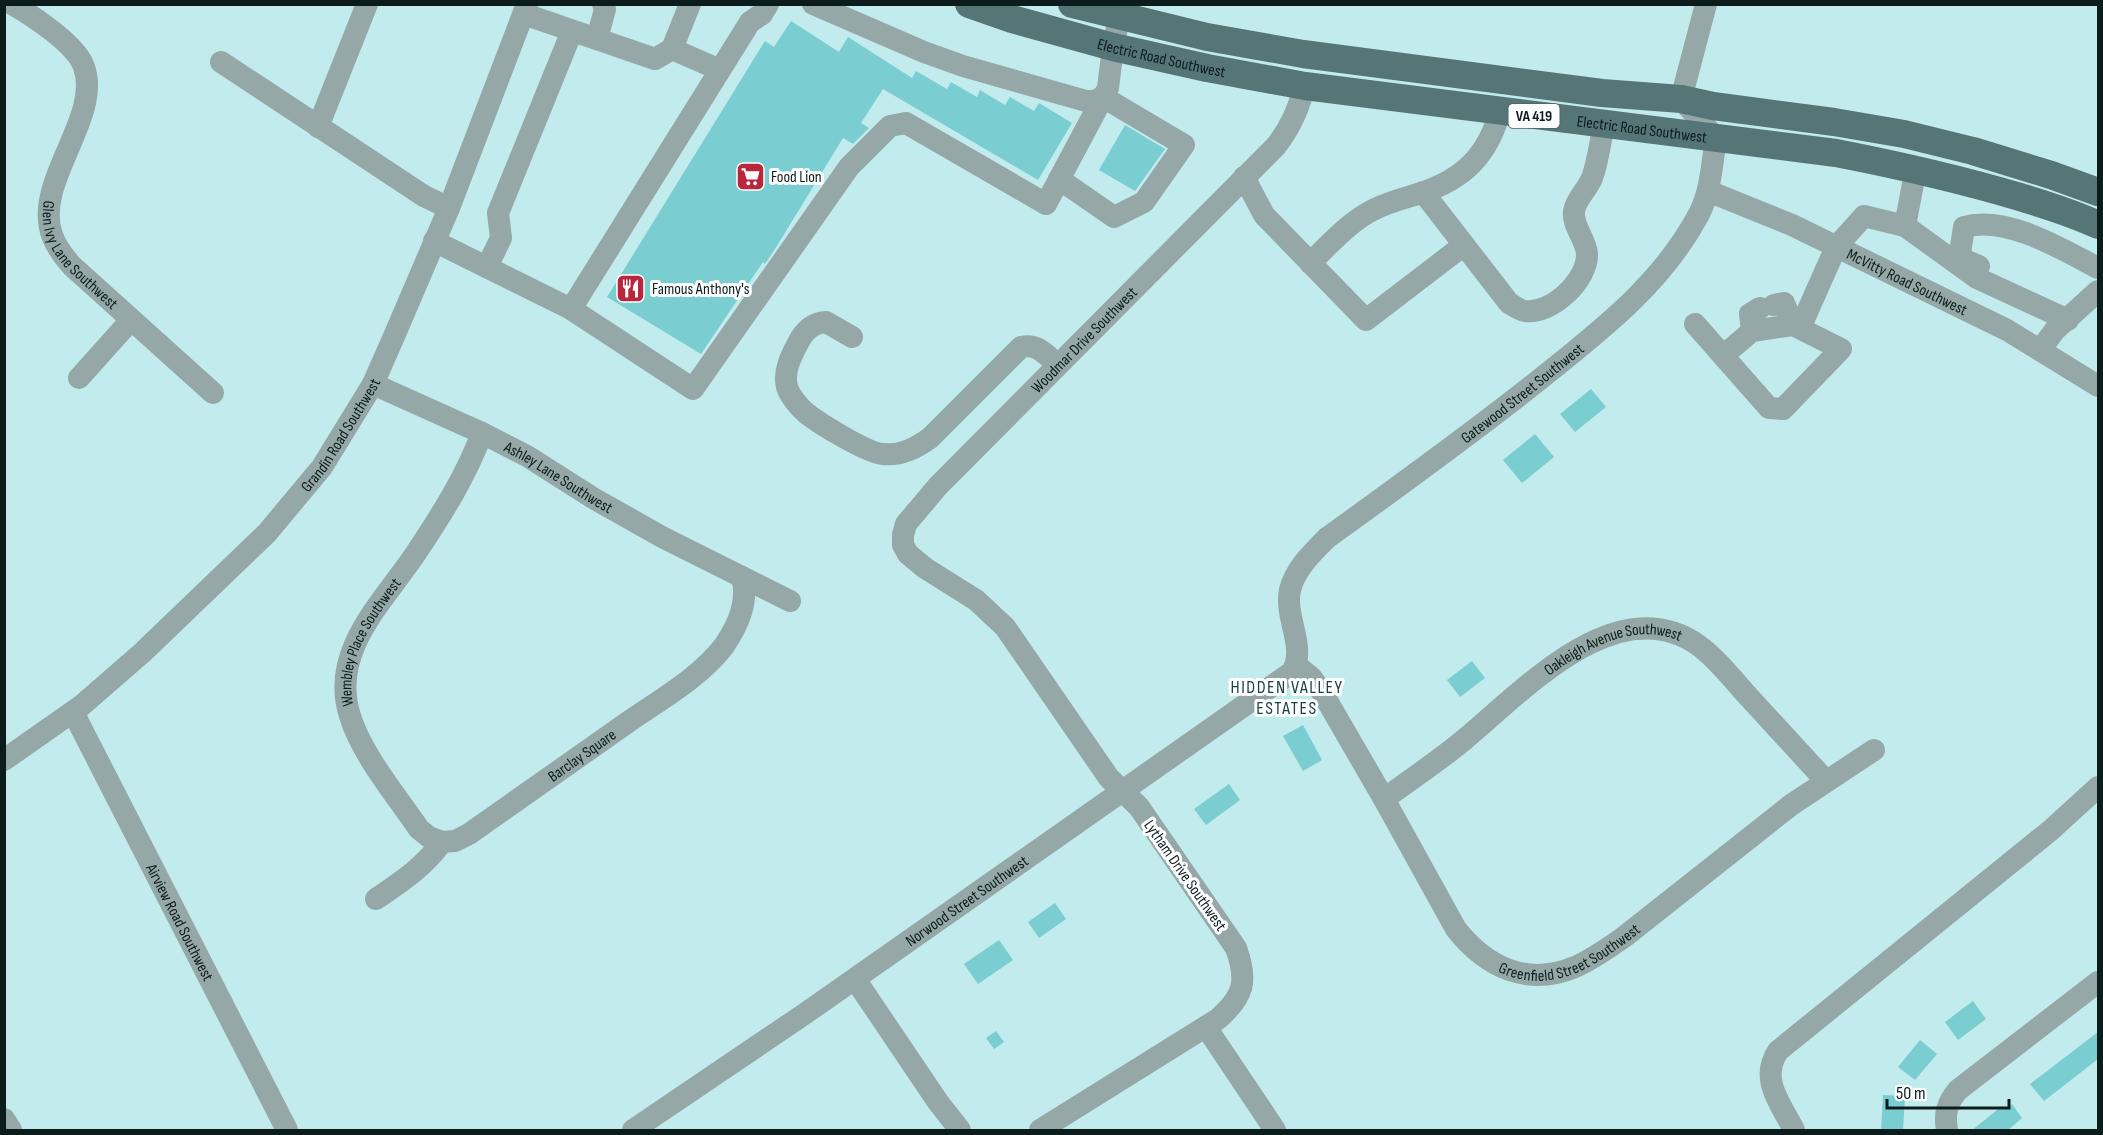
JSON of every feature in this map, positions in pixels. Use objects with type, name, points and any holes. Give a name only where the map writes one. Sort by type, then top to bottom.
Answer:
[{"type":"main road","name":"Electric Road Southwest","points":[[969,4],[1012,20],[1113,47],[1207,68],[1305,86],[1836,153],[1916,168],[2047,206],[2098,225]]},
{"type":"main road","name":"Electric Road Southwest","points":[[1072,4],[1121,11],[1207,37],[1303,54],[1602,93],[1681,99],[1713,106],[1904,134],[1972,151],[2098,192]]},
{"type":"street","name":"Glen Ivy Lane Southwest","points":[[12,4],[69,46],[84,67],[87,83],[86,99],[49,209],[48,221],[58,249],[72,266],[213,393]]},
{"type":"street","points":[[318,127],[367,4]]},
{"type":"street","points":[[597,39],[605,9],[603,4]]},
{"type":"street","points":[[525,9],[572,31],[655,59],[672,49],[690,4]]},
{"type":"street","points":[[571,309],[750,22],[762,14],[768,4]]},
{"type":"street","points":[[813,4],[904,44],[963,66],[1086,101],[1095,101],[1103,97]]},
{"type":"street","points":[[1706,4],[1681,99],[1716,138]]},
{"type":"street","name":"Grandin Road Southwest","points":[[4,760],[73,712],[142,653],[267,533],[322,467],[373,384],[449,208],[525,9]]},
{"type":"street","points":[[434,241],[571,309],[693,389],[849,167],[890,126],[906,123],[1046,204],[1108,88],[1113,47],[1121,11]]},
{"type":"street","points":[[487,267],[501,238],[498,213],[572,31]]},
{"type":"street","points":[[672,49],[720,69]]},
{"type":"street","points":[[221,62],[424,196],[449,208]]},
{"type":"street","name":"Woodmar Drive Southwest","points":[[949,583],[908,554],[903,545],[906,524],[938,486],[1276,146],[1289,129],[1299,108],[1305,86]]},
{"type":"street","points":[[1059,179],[1114,217],[1144,202],[1184,145],[1103,97]]},
{"type":"street","points":[[1310,263],[1354,223],[1371,211],[1444,184],[1463,173],[1487,145],[1500,111]]},
{"type":"street","points":[[1423,192],[1509,303],[1518,309],[1527,311],[1551,305],[1575,286],[1587,264],[1584,239],[1576,224],[1574,212],[1576,203],[1592,179],[1604,125]]},
{"type":"street","name":"Gatewood Street Southwest","points":[[1296,665],[1298,654],[1289,597],[1296,573],[1309,556],[1327,538],[1474,431],[1607,326],[1654,279],[1681,245],[1700,212],[1708,191],[1716,138]]},
{"type":"street","points":[[1905,226],[1916,168]]},
{"type":"street","points":[[1244,177],[1264,215],[1366,320],[1464,245]]},
{"type":"street","name":"McVitty Road Southwest","points":[[1708,191],[1750,207],[2007,330],[2098,386]]},
{"type":"street","points":[[1796,326],[1836,247],[1864,216],[1905,226],[1977,278],[2061,317]]},
{"type":"street","points":[[2061,317],[2045,294],[1965,260],[1960,253],[1964,227],[1978,223],[2014,229],[2053,244],[2098,268]]},
{"type":"street","points":[[2041,349],[2055,330],[2061,317],[2098,291]]},
{"type":"street","points":[[1752,331],[1750,314],[1784,303],[1796,326]]},
{"type":"street","points":[[80,378],[131,320]]},
{"type":"street","points":[[852,337],[826,322],[811,327],[802,334],[791,355],[787,370],[787,386],[794,400],[806,412],[877,454],[904,453],[930,438],[1022,347],[1029,345],[1037,347],[1058,365]]},
{"type":"street","points":[[1695,324],[1768,408],[1783,409],[1841,349],[1796,326],[1752,331],[1724,355]]},
{"type":"street","name":"Ashley Lane Southwest","points":[[373,384],[527,456],[592,498],[662,537],[790,601]]},
{"type":"street","name":"Wembley Place Southwest","points":[[442,842],[429,837],[419,829],[356,732],[349,713],[346,694],[347,673],[351,652],[360,632],[415,555],[461,483],[482,433]]},
{"type":"street","name":"Barclay Square","points":[[442,842],[455,841],[469,834],[691,678],[708,663],[724,646],[738,622],[745,602],[742,577]]},
{"type":"street","name":"Lytham Drive Southwest","points":[[949,583],[976,600],[1005,627],[1109,778],[1139,807],[1236,948],[1241,963],[1242,988],[1237,1000],[1224,1014],[1040,1131]]},
{"type":"street","name":"Oakleigh Avenue Southwest","points":[[1384,799],[1451,751],[1558,661],[1600,638],[1629,629],[1649,628],[1668,630],[1683,636],[1711,656],[1826,781]]},
{"type":"street","name":"Norwood Street Southwest","points":[[633,1131],[855,979],[1288,676],[1296,665]]},
{"type":"street","name":"Greenfield Street Southwest","points":[[1296,665],[1311,677],[1322,692],[1456,928],[1482,957],[1518,973],[1554,974],[1575,967],[1596,956],[1791,805],[1874,750]]},
{"type":"street","name":"Airview Road Southwest","points":[[73,712],[287,1131]]},
{"type":"street","points":[[1794,1131],[1770,1083],[1769,1072],[1778,1052],[2051,830],[2098,787]]},
{"type":"street","points":[[376,899],[416,871],[431,858],[442,842]]},
{"type":"street","points":[[855,979],[960,1131]]},
{"type":"street","points":[[1947,1131],[1945,1115],[1947,1106],[1958,1090],[2098,982]]},
{"type":"street","points":[[1206,1027],[1275,1131]]},
{"type":"street","points":[[4,1119],[11,1131]]},
{"type":"building","points":[[791,21],[839,52],[848,37],[912,78],[916,71],[947,89],[951,82],[977,97],[980,90],[1005,105],[1010,97],[1034,111],[1039,103],[1072,123],[1038,180],[883,89],[861,123],[869,128],[853,144],[843,138],[775,249],[765,264],[763,262],[701,354],[607,297],[765,41],[774,47]]},
{"type":"building","points":[[1125,125],[1165,149],[1135,191],[1099,170]]},
{"type":"building","points":[[1591,389],[1606,407],[1575,432],[1560,414]]},
{"type":"building","points":[[1535,434],[1554,457],[1522,483],[1503,460]]},
{"type":"building","points":[[1472,661],[1485,678],[1460,697],[1447,680]]},
{"type":"building","points":[[1303,725],[1322,760],[1303,771],[1283,736]]},
{"type":"building","points":[[1229,784],[1240,800],[1206,825],[1194,809]]},
{"type":"building","points":[[1055,903],[1066,919],[1039,938],[1028,922]]},
{"type":"building","points":[[999,940],[1013,960],[978,984],[964,964]]},
{"type":"building","points":[[1973,1001],[1986,1019],[1958,1040],[1945,1022]]},
{"type":"building","points":[[996,1031],[1004,1042],[994,1049],[986,1038]]},
{"type":"building","points":[[2098,1032],[2098,1059],[2044,1101],[2030,1084]]},
{"type":"building","points":[[1920,1040],[1937,1054],[1915,1080],[1898,1067]]},
{"type":"building","points":[[1883,1095],[1905,1096],[1903,1131],[1881,1131]]},
{"type":"building","points":[[2012,1104],[2022,1118],[2007,1131],[1971,1131],[2002,1106],[2007,1109]]},
{"type":"place","name":"Food Lion","points":[[750,176]]},
{"type":"place","name":"Famous Anthony's","points":[[631,288]]},
{"type":"district","name":"HIDDEN VALLEY ESTATES","points":[[1287,697]]}]
